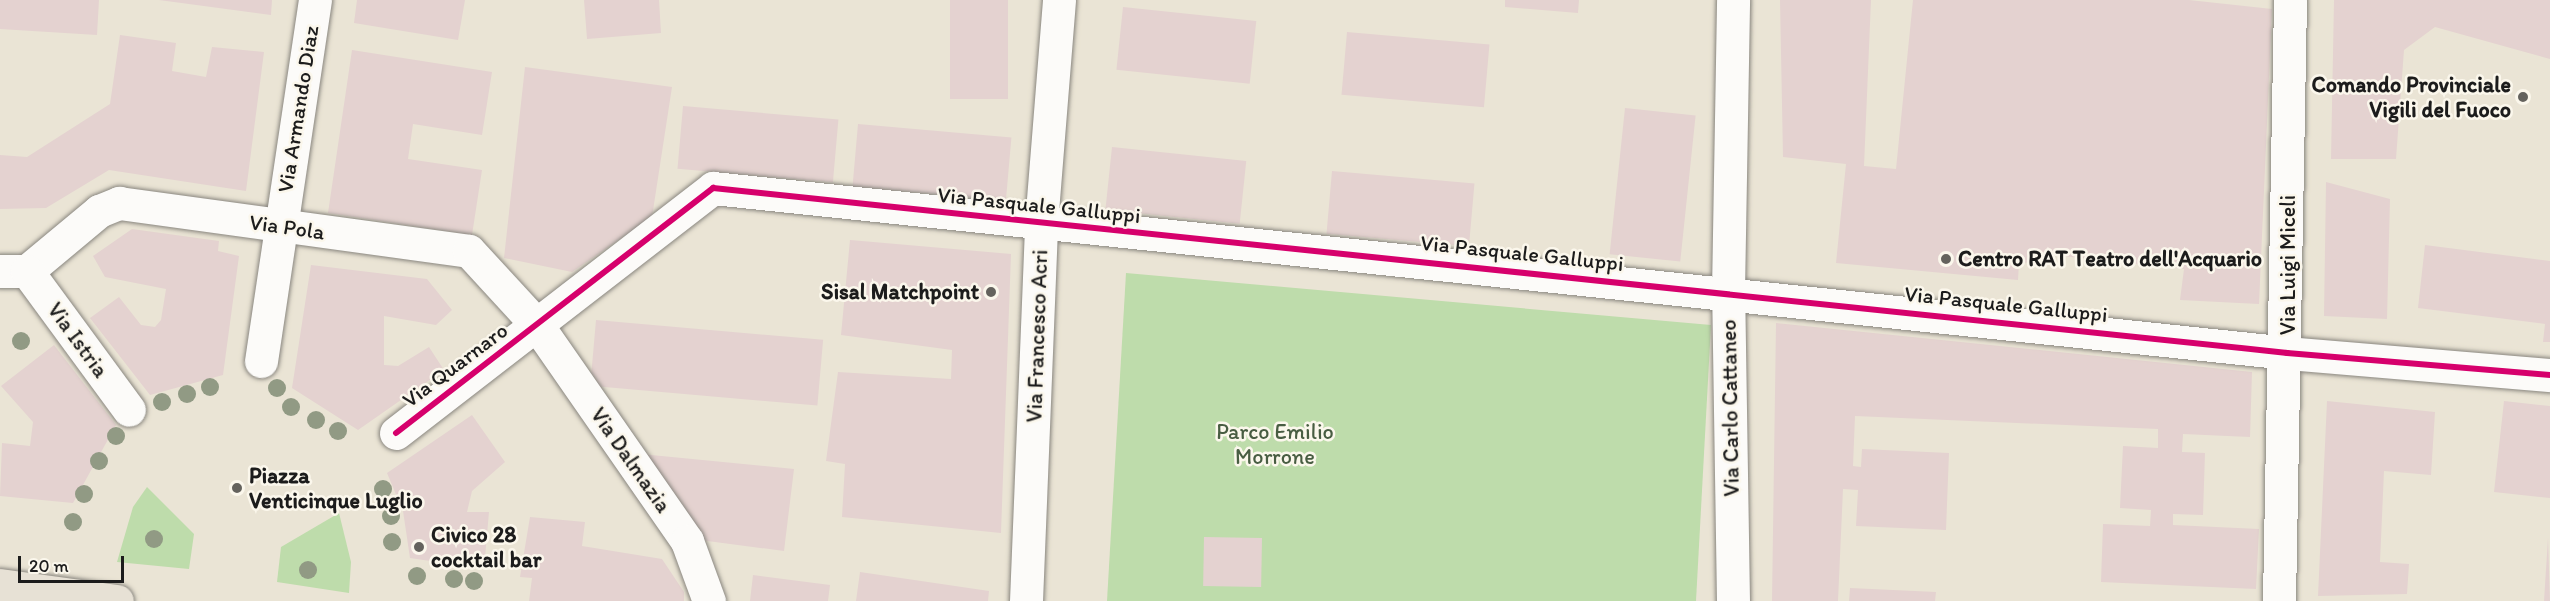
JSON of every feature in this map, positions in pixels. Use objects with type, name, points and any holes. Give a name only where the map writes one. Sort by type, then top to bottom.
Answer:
[{"type":"main road","points":[[0,585],[117,601]]},
{"type":"street","name":"Via Armando Diaz","points":[[261,361],[315,0]]},
{"type":"street","name":"Via Francesco Acri","points":[[1026,601],[1041,224],[1059,0]]},
{"type":"street","name":"Via Carlo Cattaneo","points":[[1733,0],[1728,291],[1733,601]]},
{"type":"street","name":"Via Luigi Miceli","points":[[2279,601],[2287,353],[2290,0]]},
{"type":"street","name":"Via Pasquale Galluppi","points":[[537,325],[713,188],[1041,224],[1728,291],[2287,353],[2550,375]]},
{"type":"street","name":"Via Pola","points":[[14,271],[99,211],[119,203],[469,251],[537,325]]},
{"type":"street","name":"Via Istria","points":[[14,271],[129,410]]},
{"type":"street","name":"Via Quarnaro","points":[[396,432],[537,325]]},
{"type":"street","name":"Via Dalmazia","points":[[537,325],[687,541],[709,601]]},
{"type":"green space","name":"Parco Emilio Morrone","points":[[1126,273],[1711,325],[1696,601],[1107,601]]},
{"type":"green space","points":[[147,487],[194,534],[189,569],[117,562],[133,507]]},
{"type":"green space","points":[[339,513],[351,562],[349,593],[277,582],[281,547]]},
{"type":"building","points":[[0,0],[99,0],[97,35],[0,29]]},
{"type":"building","points":[[159,0],[272,0],[271,15]]},
{"type":"building","points":[[357,0],[465,0],[458,40],[354,23]]},
{"type":"building","points":[[584,0],[659,0],[661,33],[587,39]]},
{"type":"building","points":[[950,0],[1008,0],[1008,99],[950,99]]},
{"type":"building","points":[[1505,0],[1579,0],[1578,13],[1505,7]]},
{"type":"building","points":[[1780,0],[1871,0],[1864,166],[1896,169],[1913,0],[2189,0],[2272,9],[2259,304],[2180,300],[2184,269],[2043,254],[2042,264],[2019,262],[2018,280],[1836,263],[1846,164],[1783,157]]},
{"type":"building","points":[[2334,0],[2550,0],[2550,59],[2435,27],[2404,50],[2396,159],[2331,159]]},
{"type":"building","points":[[1123,7],[1256,21],[1250,84],[1116,70]]},
{"type":"building","points":[[1347,32],[1489,44],[1484,107],[1342,95]]},
{"type":"building","points":[[120,35],[176,43],[172,71],[206,77],[212,47],[264,52],[246,191],[109,170],[46,208],[0,209],[0,155],[27,157],[110,104]]},
{"type":"building","points":[[352,50],[492,72],[482,135],[413,124],[408,159],[482,170],[472,235],[328,213]]},
{"type":"building","points":[[525,67],[672,87],[652,217],[572,272],[504,258]]},
{"type":"building","points":[[683,106],[838,120],[833,182],[678,169]]},
{"type":"building","points":[[1625,108],[1696,115],[1680,262],[1610,254]]},
{"type":"building","points":[[858,124],[1011,137],[1006,200],[853,187]]},
{"type":"building","points":[[1112,147],[1246,161],[1240,224],[1105,210]]},
{"type":"building","points":[[1332,171],[1474,183],[1469,246],[1327,234]]},
{"type":"building","points":[[2326,182],[2390,199],[2387,319],[2324,316]]},
{"type":"building","points":[[132,229],[219,241],[218,251],[239,256],[223,375],[150,395],[90,318],[119,297],[141,325],[155,327],[161,320],[166,289],[105,277],[93,256]]},
{"type":"building","points":[[850,240],[1011,254],[1001,533],[842,517],[845,464],[826,461],[838,372],[951,379],[952,350],[841,335]]},
{"type":"building","points":[[2425,245],[2550,261],[2550,342],[2543,342],[2545,324],[2418,308]]},
{"type":"building","points":[[311,265],[427,279],[452,310],[436,325],[384,316],[384,365],[398,366],[429,347],[444,370],[358,430],[292,388]]},
{"type":"building","points":[[596,320],[823,340],[817,406],[590,386]]},
{"type":"building","points":[[1776,323],[2252,372],[2250,437],[2183,434],[2182,452],[2205,453],[2203,515],[2173,514],[2173,525],[2259,529],[2256,589],[2101,582],[2103,524],[2150,526],[2151,510],[2120,508],[2123,446],[2158,448],[2158,429],[1855,416],[1853,466],[1861,467],[1862,449],[1949,453],[1946,530],[1856,526],[1858,490],[1843,489],[1838,601],[1772,601]]},
{"type":"building","points":[[54,345],[116,425],[73,503],[0,496],[2,443],[30,446],[33,422],[1,386]]},
{"type":"building","points":[[2327,401],[2435,412],[2431,475],[2384,471],[2380,562],[2409,564],[2407,594],[2318,596]]},
{"type":"building","points":[[2504,401],[2550,406],[2550,498],[2494,492]]},
{"type":"building","points":[[472,415],[505,462],[472,491],[467,512],[489,512],[484,569],[410,558],[403,511],[387,473]]},
{"type":"building","points":[[641,454],[794,469],[784,551],[700,540]]},
{"type":"building","points":[[530,517],[585,522],[582,546],[662,559],[684,592],[684,601],[529,601],[532,578],[520,577]]},
{"type":"building","points":[[1204,537],[1262,538],[1261,587],[1203,586]]},
{"type":"building","points":[[2548,538],[2550,601],[2544,601]]},
{"type":"building","points":[[860,572],[989,591],[988,601],[856,601]]},
{"type":"building","points":[[753,575],[830,585],[828,601],[750,601]]},
{"type":"building","points":[[1850,588],[1936,592],[1935,601],[1849,601]]},
{"type":"cycle path","points":[[396,433],[713,188],[2287,353],[2550,375]]},
{"type":"place","name":"Comando Provinciale Vigili del Fuoco","points":[[2523,97]]},
{"type":"place","name":"Centro RAT Teatro dell'Acquario","points":[[1946,259]]},
{"type":"place","name":"Sisal Matchpoint","points":[[991,292]]},
{"type":"place","name":"Piazza Venticinque Luglio","points":[[237,488]]},
{"type":"place","name":"Civico 28 cocktail bar","points":[[419,547]]}]
